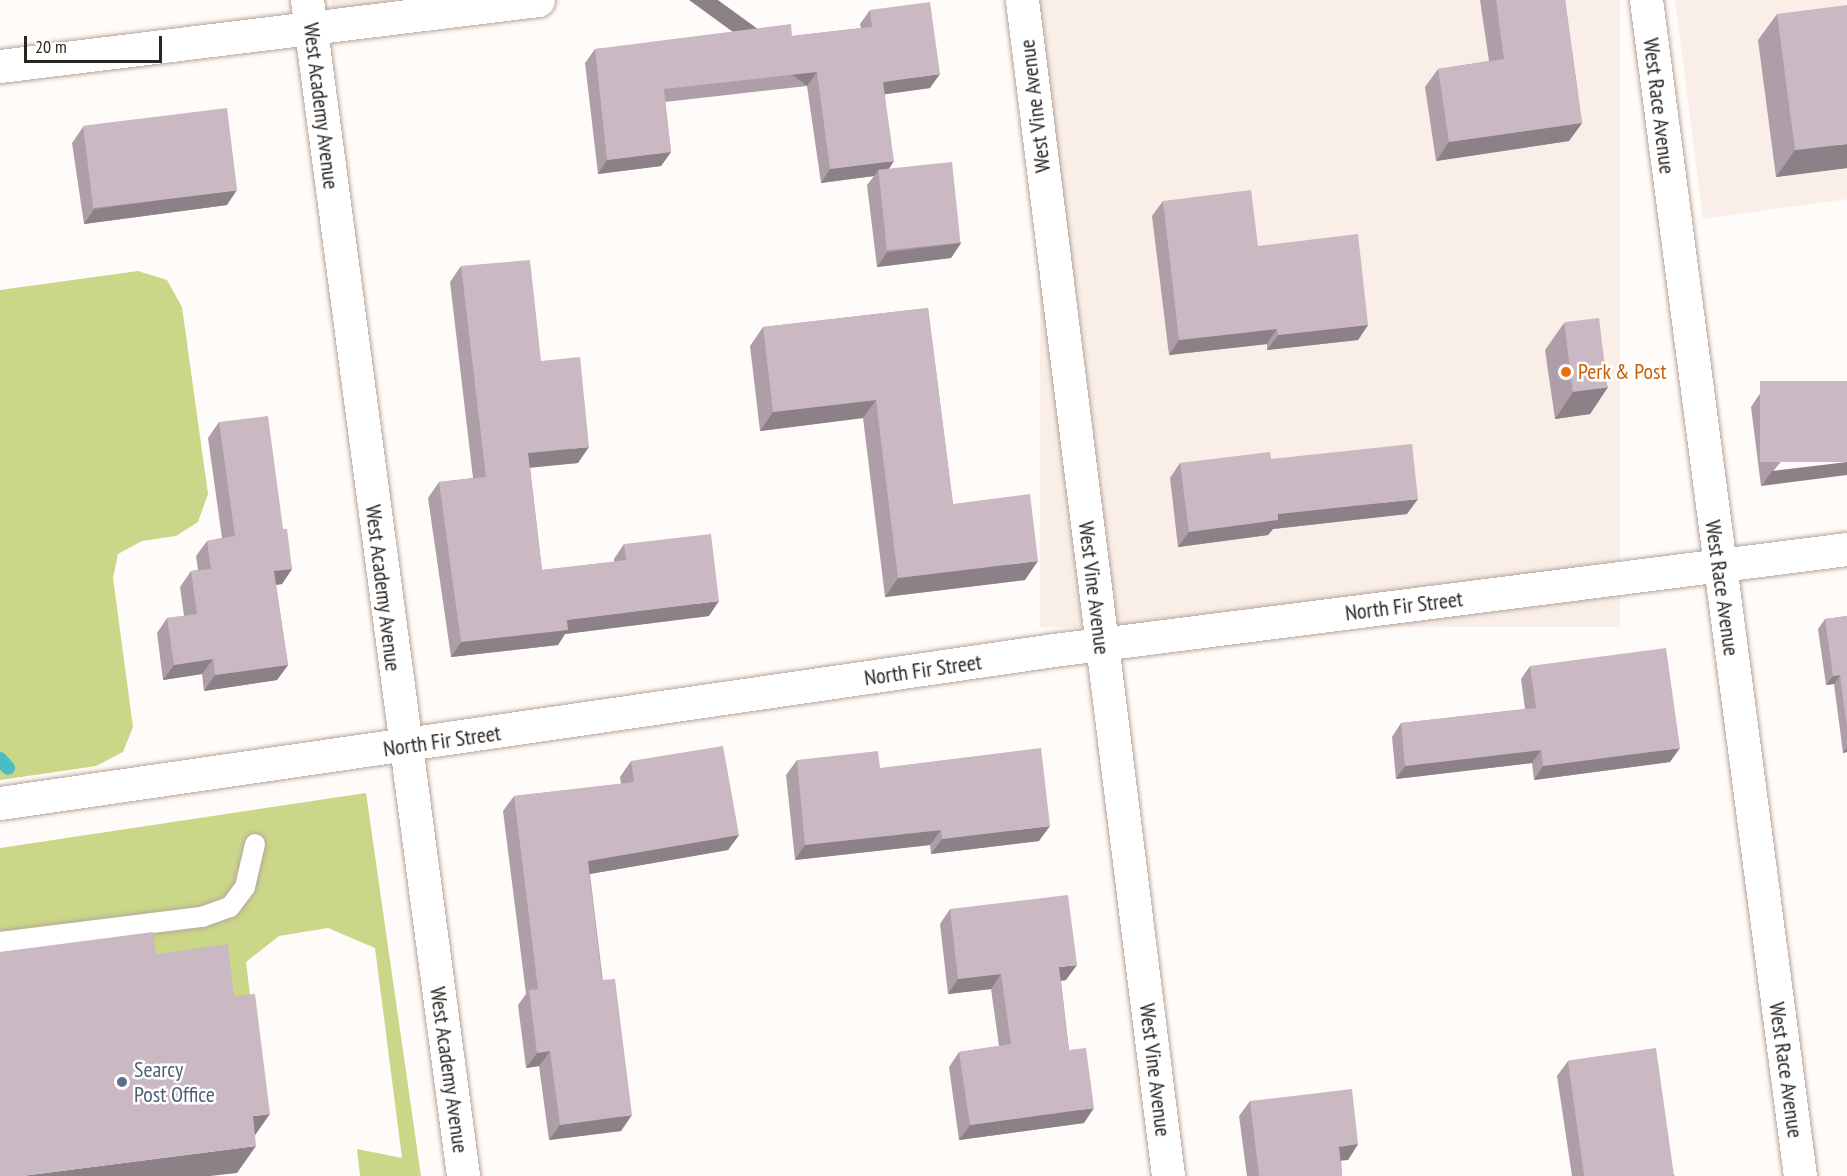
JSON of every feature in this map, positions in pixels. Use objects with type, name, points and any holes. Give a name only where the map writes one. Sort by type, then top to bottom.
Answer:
[{"type":"street","points":[[0,66],[309,14],[538,0]]},
{"type":"street","name":"West Vine Avenue","points":[[1022,0],[1168,1176]]},
{"type":"street","name":"West Race Avenue","points":[[1646,0],[1800,1176]]},
{"type":"street","name":"West Academy Avenue","points":[[309,14],[404,746],[463,1176]]},
{"type":"street","name":"North Fir Street","points":[[0,803],[1102,645],[1847,549]]},
{"type":"lane","points":[[0,942],[202,917],[230,907],[245,887],[255,844]]},
{"type":"shaded area","points":[[331,0],[420,0],[332,12]]},
{"type":"shaded area","points":[[1040,0],[1620,0],[1620,627],[1040,627]]},
{"type":"shaded area","points":[[1675,0],[1847,0],[1847,199],[1703,219]]},
{"type":"green space","points":[[138,271],[167,280],[182,307],[208,494],[198,522],[176,536],[142,541],[118,554],[113,578],[133,727],[123,752],[96,766],[0,780],[0,290]]},
{"type":"green space","points":[[366,793],[421,1176],[360,1176],[357,1149],[402,1158],[375,948],[328,928],[279,936],[246,962],[253,1019],[0,976],[0,848]]},
{"type":"building","points":[[1496,0],[1565,0],[1582,123],[1449,142],[1438,69],[1504,59]]},
{"type":"building","points":[[930,2],[940,74],[883,82],[894,161],[830,169],[817,72],[664,89],[671,152],[607,160],[595,49],[791,24],[792,36],[872,27],[870,10]]},
{"type":"building","points":[[1847,5],[1847,144],[1795,150],[1777,14]]},
{"type":"building","points":[[227,108],[237,190],[93,208],[83,126]]},
{"type":"building","points":[[952,162],[960,243],[887,250],[878,170]]},
{"type":"building","points":[[1251,190],[1258,246],[1358,234],[1368,325],[1278,335],[1277,329],[1179,340],[1163,201]]},
{"type":"building","points":[[530,260],[541,361],[580,357],[589,447],[528,453],[542,570],[626,560],[624,544],[711,534],[719,601],[567,620],[568,630],[461,642],[439,482],[486,477],[461,266]]},
{"type":"building","points":[[928,308],[953,504],[1030,494],[1038,561],[898,578],[876,400],[773,412],[763,327]]},
{"type":"building","points":[[1599,318],[1608,387],[1573,392],[1564,322]]},
{"type":"building","points":[[1760,381],[1847,381],[1847,462],[1760,462]]},
{"type":"building","points":[[268,416],[283,529],[287,529],[292,569],[274,571],[288,665],[215,675],[213,659],[174,665],[167,618],[197,614],[191,571],[211,569],[207,541],[235,536],[219,422]]},
{"type":"building","points":[[1412,444],[1418,499],[1278,514],[1278,520],[1189,532],[1180,463],[1270,452],[1271,459]]},
{"type":"building","points":[[1847,616],[1847,727],[1840,675],[1833,676],[1825,619]]},
{"type":"building","points":[[1666,648],[1680,748],[1543,766],[1541,750],[1405,766],[1401,723],[1536,708],[1530,666]]},
{"type":"building","points":[[723,746],[739,835],[588,861],[602,980],[615,979],[632,1115],[560,1125],[550,1051],[537,1053],[529,990],[538,989],[514,796],[634,782],[631,761]]},
{"type":"building","points":[[1041,748],[1050,826],[942,839],[941,830],[805,845],[797,760],[878,751],[880,768]]},
{"type":"building","points":[[1068,895],[1077,965],[1059,967],[1069,1050],[1086,1048],[1094,1108],[970,1125],[959,1052],[1011,1044],[1001,974],[958,979],[950,909]]},
{"type":"building","name":"Searcy Post Office","points":[[153,932],[156,954],[228,944],[234,996],[255,994],[270,1114],[253,1116],[256,1146],[22,1176],[0,1176],[0,952]]},
{"type":"building","points":[[1656,1048],[1674,1176],[1584,1176],[1568,1060]]},
{"type":"building","points":[[1352,1089],[1358,1144],[1339,1147],[1342,1176],[1259,1176],[1250,1101]]},
{"type":"waterway","points":[[0,759],[8,768]]},
{"type":"place","name":"Perk & Post","points":[[1566,372]]},
{"type":"place","name":"Searcy Post Office","points":[[122,1082]]}]
